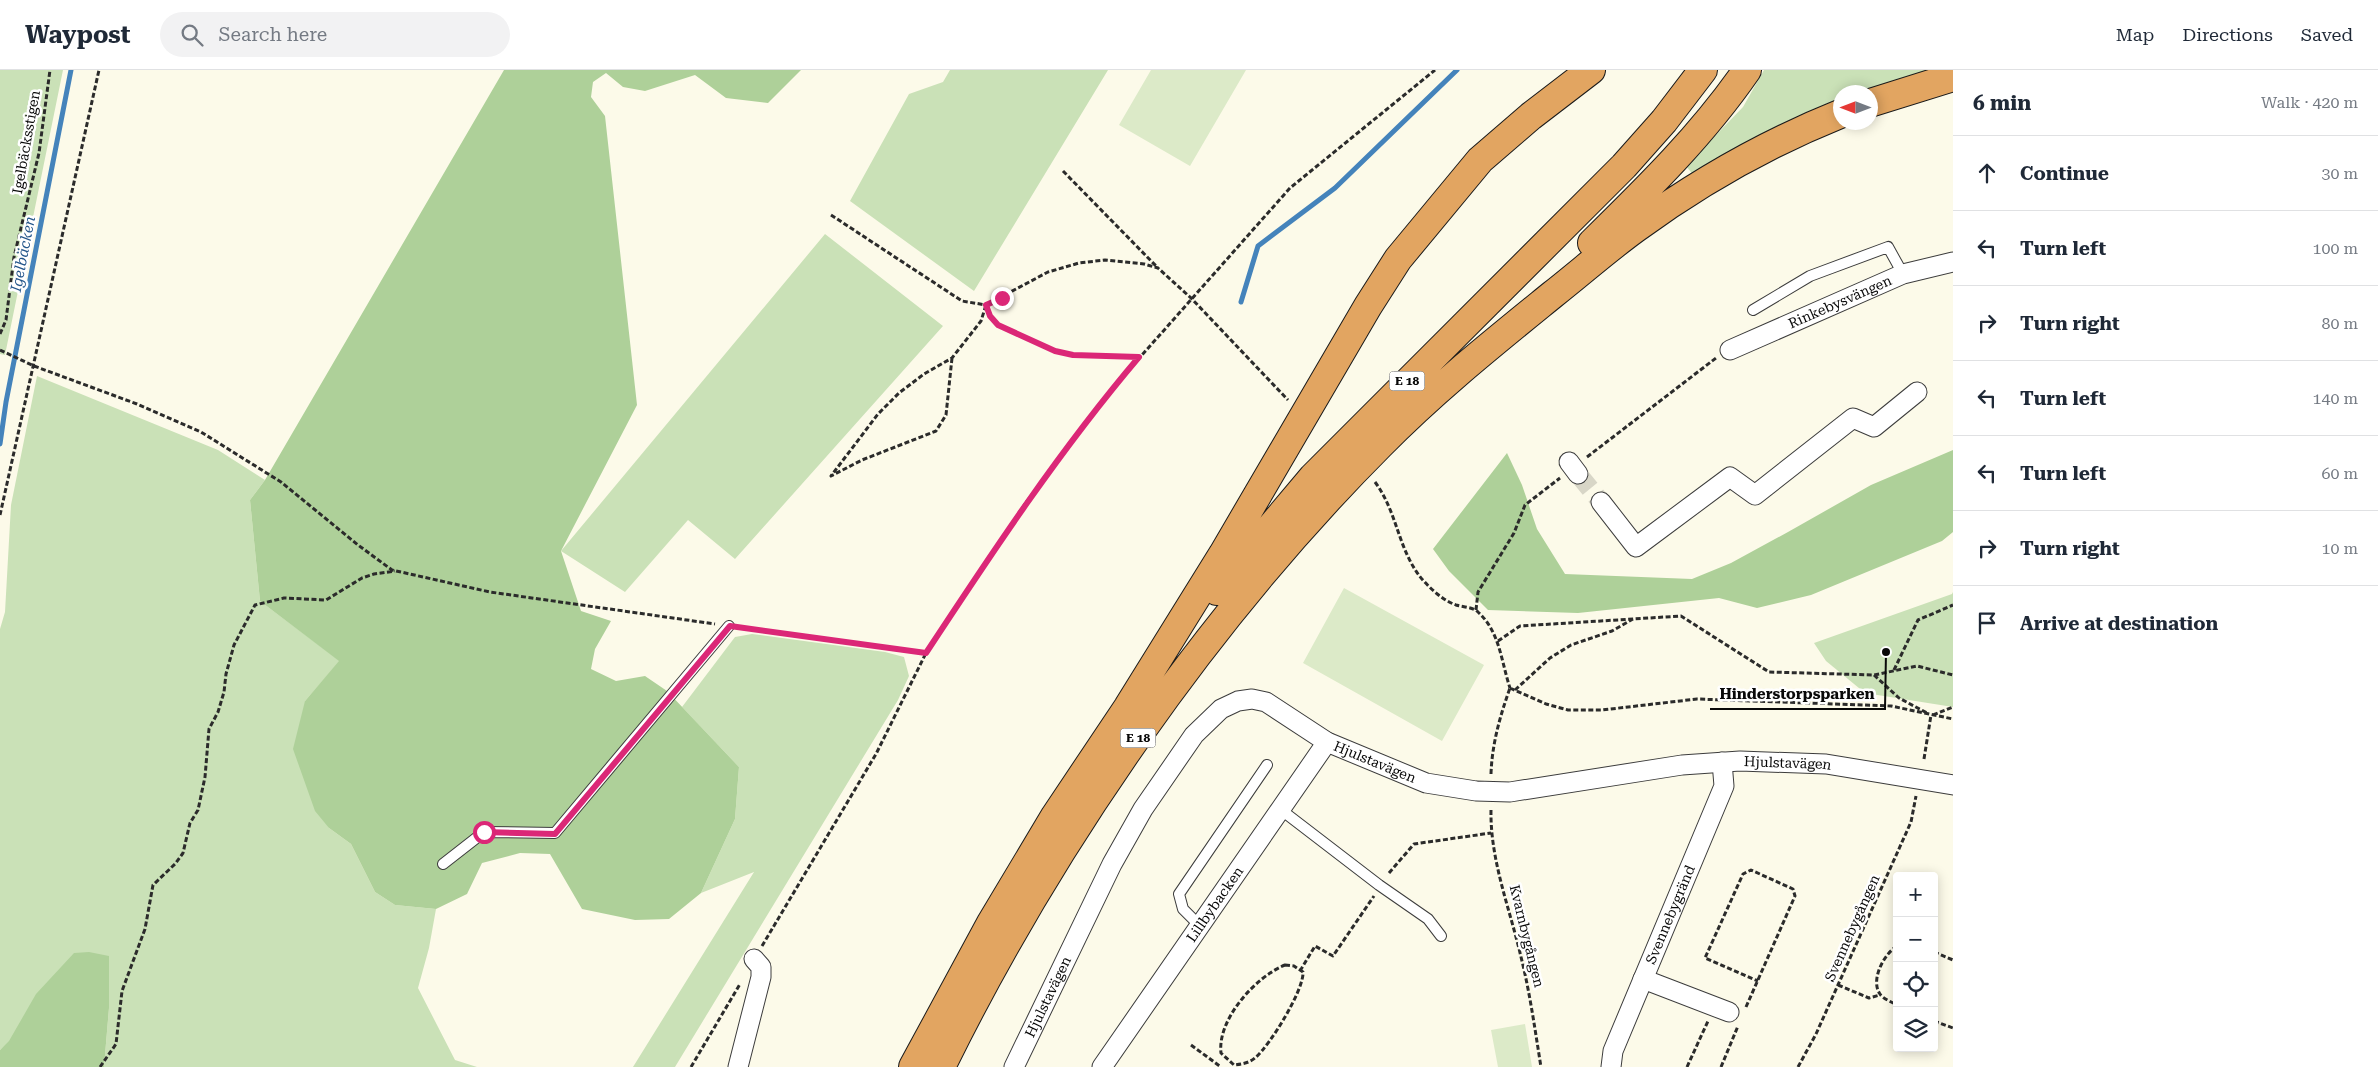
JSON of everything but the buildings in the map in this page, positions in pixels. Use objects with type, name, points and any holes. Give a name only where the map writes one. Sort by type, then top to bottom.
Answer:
[{"type":"highway","points":[[1128,707],[1228,546],[1398,259],[1480,160],[1531,116],[1591,70]]},
{"type":"highway","name":"E 18","points":[[914,1067],[991,922],[1055,816],[1128,707],[1210,599],[1313,477],[1624,166],[1664,120],[1703,70]]},
{"type":"highway","name":"E 18","points":[[941,1067],[1012,934],[1076,828],[1150,720],[1224,621],[1331,496],[1382,442],[1498,338],[1688,146],[1719,110],[1747,70]]},
{"type":"highway","points":[[1878,100],[1953,77]]},
{"type":"highway","points":[[1498,338],[1635,229],[1704,183],[1754,154],[1833,117]]},
{"type":"street","name":"Rinkebysvängen","points":[[1730,350],[1903,274],[1953,262]]},
{"type":"street","points":[[1600,502],[1636,547],[1730,477],[1755,495],[1853,418],[1874,427],[1917,392]]},
{"type":"street","name":"Hjulstavägen","points":[[1014,1067],[1112,864],[1142,809],[1194,735],[1221,709],[1238,701],[1252,699],[1266,702],[1327,742],[1426,783],[1476,791],[1510,792],[1682,765],[1722,762],[1826,764],[1953,785]]},
{"type":"street","name":"Lillbybacken","points":[[1102,1067],[1327,742]]},
{"type":"street","name":"Svennebygränd","points":[[1611,1067],[1613,1051],[1724,786],[1722,762]]},
{"type":"street","points":[[738,1067],[761,977],[761,967],[754,960]]},
{"type":"street","points":[[1643,979],[1721,1009]]},
{"type":"lane","points":[[1753,310],[1810,276],[1888,247],[1903,274]]},
{"type":"lane","points":[[443,864],[484,832],[555,834],[730,626]]},
{"type":"lane","points":[[1200,926],[1182,910],[1179,894],[1267,765]]},
{"type":"lane","points":[[1280,809],[1381,886],[1428,919],[1441,936]]},
{"type":"path","name":"Igelbäcksstigen","points":[[0,334],[6,320],[14,257],[39,153],[50,70]]},
{"type":"path","points":[[0,515],[99,70]]},
{"type":"path","points":[[691,1067],[876,754],[926,653],[1025,504],[1111,390],[1290,188],[1435,70]]},
{"type":"path","points":[[1063,171],[1158,268],[1191,298],[1289,401]]},
{"type":"path","points":[[831,215],[962,301],[986,305],[1048,272],[1079,263],[1105,260],[1144,264],[1158,268]]},
{"type":"path","points":[[986,305],[990,316],[998,325],[1055,351],[1073,355],[1139,357]]},
{"type":"path","points":[[952,358],[946,415],[936,431],[862,460],[831,476],[878,414],[899,393],[924,374],[952,358],[981,321],[986,305]]},
{"type":"path","points":[[0,350],[34,366],[137,404],[201,432],[281,482],[358,545],[397,571]]},
{"type":"path","points":[[1476,610],[1478,592],[1514,533],[1525,505],[1710,362],[1730,350]]},
{"type":"path","points":[[1372,478],[1387,498],[1406,556],[1420,576],[1436,593],[1454,604],[1476,610],[1498,641],[1510,688],[1499,720],[1492,754],[1491,778]]},
{"type":"path","points":[[100,1067],[116,1044],[122,992],[145,929],[153,885],[175,864],[183,853],[190,824],[198,810],[205,776],[209,729],[218,712],[224,692],[226,674],[234,645],[254,605],[284,598],[326,600],[362,578],[374,574],[397,571],[490,592],[926,653]]},
{"type":"path","points":[[1894,671],[1918,620],[1953,605]]},
{"type":"path","points":[[1498,641],[1520,626],[1681,616],[1769,672],[1874,675],[1917,666],[1953,674]]},
{"type":"path","points":[[1515,690],[1550,658],[1571,645],[1612,631],[1635,618]]},
{"type":"path","points":[[1874,675],[1899,698],[1931,715],[1953,707]]},
{"type":"path","points":[[1510,688],[1546,704],[1568,710],[1602,710],[1697,700],[1891,706],[1953,718]]},
{"type":"path","points":[[1924,760],[1931,715]]},
{"type":"path","name":"Svennebygången","points":[[1798,1067],[1838,985],[1911,822],[1917,794]]},
{"type":"path","name":"Kvarnbygången","points":[[1491,810],[1491,833],[1534,1015],[1541,1067]]},
{"type":"path","points":[[1389,873],[1414,844],[1491,833]]},
{"type":"path","points":[[1751,870],[1793,889],[1795,896],[1758,981],[1705,958],[1743,874],[1751,870]]},
{"type":"path","points":[[1300,971],[1315,946],[1333,956],[1381,886]]},
{"type":"path","points":[[1893,951],[1882,964],[1876,984],[1880,995],[1893,1003]]},
{"type":"path","points":[[1938,954],[1953,960]]},
{"type":"path","points":[[1285,965],[1303,972],[1304,982],[1298,994],[1256,1058],[1234,1065],[1226,1061],[1221,1053],[1220,1044],[1233,1008],[1274,969],[1285,965]]},
{"type":"path","points":[[1838,985],[1869,998],[1880,995]]},
{"type":"path","points":[[1687,1067],[1721,1009]]},
{"type":"path","points":[[1938,1022],[1953,1028]]},
{"type":"path","points":[[1191,1045],[1222,1067],[1226,1061]]},
{"type":"green space","points":[[0,70],[63,70],[5,355],[0,354]]},
{"type":"green space","points":[[504,70],[801,70],[768,103],[726,98],[695,75],[645,91],[623,87],[606,73],[593,82],[591,97],[605,116],[637,405],[561,551],[581,611],[611,621],[595,649],[591,669],[616,681],[645,676],[667,691],[739,767],[735,819],[701,893],[669,919],[635,920],[582,909],[550,854],[520,853],[482,863],[467,894],[436,909],[395,905],[375,892],[351,844],[329,828],[315,811],[293,749],[305,701],[339,661],[260,601],[250,500],[265,480]]},
{"type":"green space","points":[[950,70],[1108,70],[974,291],[850,201],[909,94],[943,82]]},
{"type":"green space","points":[[1151,70],[1246,70],[1190,166],[1119,125]]},
{"type":"green space","points":[[1764,70],[1933,70],[1908,76],[1878,87],[1878,85],[1833,85],[1833,105],[1695,177],[1686,166],[1743,107]]},
{"type":"green space","points":[[825,234],[943,326],[735,559],[688,520],[625,592],[561,551]]},
{"type":"green space","points":[[37,376],[218,450],[265,480],[250,500],[260,601],[340,661],[305,701],[329,828],[351,844],[375,892],[395,905],[436,909],[429,948],[418,988],[455,1060],[477,1067],[104,1067],[109,1008],[109,956],[0,1050],[0,629],[5,612],[11,505]]},
{"type":"green space","points":[[1953,450],[1953,532],[1942,541],[1811,595],[1757,608],[1719,598],[1578,613],[1488,610],[1449,571],[1433,549],[1507,453],[1522,485],[1537,529],[1565,574],[1692,579],[1731,563],[1871,485]]},
{"type":"green space","points":[[1344,588],[1484,665],[1442,741],[1303,663]]},
{"type":"green space","points":[[1953,592],[1953,707],[1865,693],[1826,661],[1814,643],[1952,594]]},
{"type":"green space","points":[[752,634],[885,652],[904,657],[909,676],[898,700],[675,1067],[633,1067],[754,872],[701,893],[735,819],[739,767],[682,707],[735,637]]},
{"type":"green space","points":[[89,952],[109,956],[109,1008],[104,1067],[0,1067],[0,1050],[9,1041],[36,994],[74,953]]},
{"type":"green space","points":[[1525,1024],[1532,1067],[1498,1067],[1491,1030]]},
{"type":"waterway","name":"Igelbäcken","points":[[0,444],[6,402],[71,70]]},
{"type":"waterway","points":[[1241,302],[1258,246],[1335,188],[1457,70]]},
{"type":"tunnel","points":[[1578,474],[1601,502]]},
{"type":"place","name":"Hinderstorpsparken","points":[[1886,652]]},
{"type":"route","points":[[484,832],[555,834],[730,626],[926,653],[1025,504],[1111,390],[1139,357],[1073,355],[1055,351],[998,325],[990,316],[986,305],[1002,298]]}]
